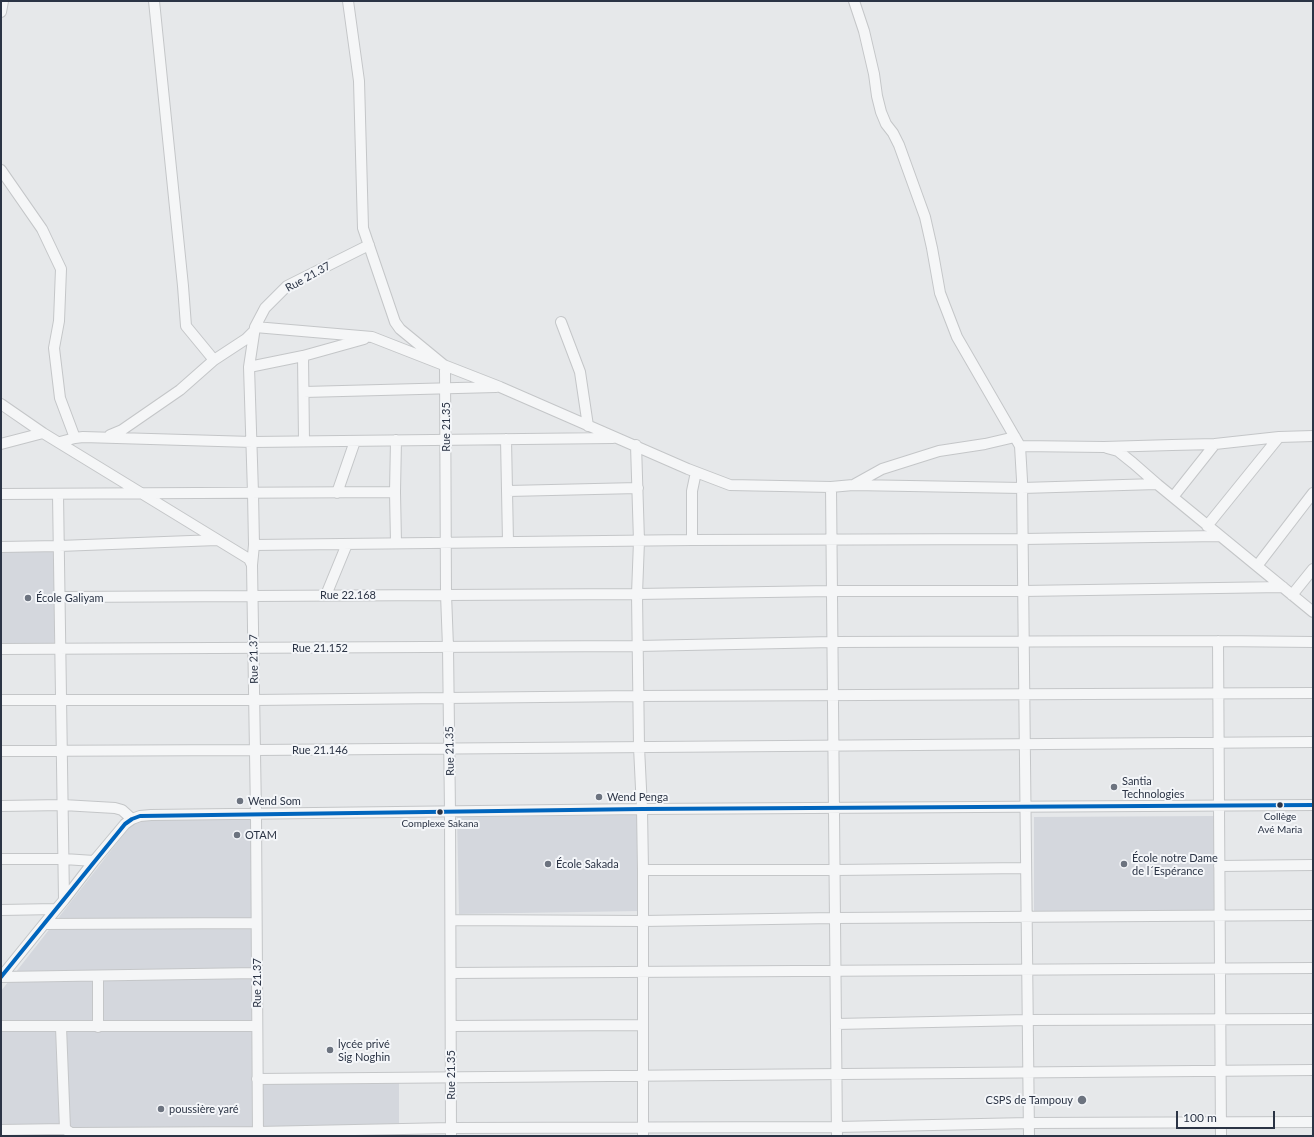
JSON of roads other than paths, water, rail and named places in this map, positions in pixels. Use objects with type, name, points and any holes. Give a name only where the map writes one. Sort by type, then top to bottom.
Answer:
[{"type":"street","points":[[1,12],[3,1]]},
{"type":"street","points":[[154,1],[186,326],[214,360]]},
{"type":"street","points":[[348,1],[359,80],[363,228],[395,322],[400,328],[446,366]]},
{"type":"street","points":[[854,1],[864,31],[874,74],[876,96],[881,112],[886,124],[893,133],[899,145],[925,218],[940,293],[957,337],[1020,446],[1023,539],[1029,1136]]},
{"type":"street","points":[[1,170],[42,230],[61,269],[59,321],[54,348],[60,398],[75,438]]},
{"type":"street","name":"Rue 21.37","points":[[258,1134],[256,815],[252,564],[254,545],[249,367],[255,329],[265,308],[287,286],[369,245]]},
{"type":"street","points":[[561,322],[580,372],[588,426]]},
{"type":"street","points":[[106,437],[122,430],[180,390],[214,360],[246,339],[255,329],[372,337],[500,387],[588,426],[730,485],[831,487],[853,484],[1022,488],[1157,484]]},
{"type":"street","points":[[249,367],[303,356],[372,337]]},
{"type":"street","points":[[303,356],[304,441]]},
{"type":"street","name":"Rue 21.35","points":[[446,366],[446,594],[450,749],[451,1132]]},
{"type":"street","points":[[304,392],[500,387]]},
{"type":"street","points":[[1,404],[43,433],[60,442],[140,494],[249,559],[252,564]]},
{"type":"street","points":[[1,444],[43,433]]},
{"type":"street","points":[[1020,446],[1104,447],[1215,444],[1279,437],[1313,436]]},
{"type":"street","points":[[60,442],[75,438],[106,437],[252,442],[617,438]]},
{"type":"street","points":[[853,484],[882,469],[932,453],[1015,437]]},
{"type":"street","points":[[1207,526],[1279,437]]},
{"type":"street","points":[[506,439],[508,542]]},
{"type":"street","points":[[337,493],[355,440]]},
{"type":"street","points":[[396,440],[396,543]]},
{"type":"street","points":[[1173,497],[1215,444]]},
{"type":"street","points":[[636,445],[639,541],[637,594],[638,696],[643,870],[643,1132]]},
{"type":"street","points":[[1104,447],[1118,452],[1133,463],[1207,526],[1313,612]]},
{"type":"street","points":[[692,540],[692,491],[696,472]]},
{"type":"street","points":[[831,487],[837,1132]]},
{"type":"street","points":[[508,491],[638,488]]},
{"type":"street","points":[[1,494],[395,492]]},
{"type":"street","points":[[1257,566],[1313,493]]},
{"type":"street","points":[[58,494],[64,900]]},
{"type":"street","points":[[254,545],[1220,536]]},
{"type":"street","points":[[1,547],[217,540]]},
{"type":"street","points":[[326,595],[347,544]]},
{"type":"street","points":[[1292,595],[1313,569]]},
{"type":"street","name":"Rue 22.168","points":[[60,597],[1023,591],[1283,587]]},
{"type":"street","points":[[1218,641],[1221,1136]]},
{"type":"street","name":"Rue 21.152","points":[[1,650],[60,648],[253,649],[638,646],[833,642],[1313,642]]},
{"type":"street","points":[[1,700],[254,700],[1218,692],[1313,693]]},
{"type":"street","name":"Rue 21.146","points":[[1,751],[1313,742]]},
{"type":"street","points":[[1,806],[63,805],[115,808],[122,810],[132,819]]},
{"type":"street","points":[[1,977],[125,824],[132,819],[151,815],[256,815],[642,809],[1313,805]]},
{"type":"street","points":[[1,859],[64,859],[94,861]]},
{"type":"street","points":[[1219,866],[1313,865]]},
{"type":"street","points":[[643,870],[1026,868]]},
{"type":"street","points":[[1,910],[56,909]]},
{"type":"street","points":[[451,920],[1313,915]]},
{"type":"street","points":[[44,924],[256,923]]},
{"type":"street","points":[[1,962],[14,962]]},
{"type":"street","points":[[451,973],[1313,968]]},
{"type":"street","points":[[1,977],[257,973]]},
{"type":"street","points":[[98,976],[98,1027]]},
{"type":"street","points":[[836,1024],[1028,1020],[1313,1019]]},
{"type":"street","points":[[451,1026],[643,1025]]},
{"type":"street","points":[[1,1026],[257,1026]]},
{"type":"street","points":[[61,1027],[65,1129]]},
{"type":"street","points":[[257,1079],[1313,1070]]},
{"type":"street","points":[[1,1130],[65,1129],[71,1133],[258,1134],[451,1132],[837,1132],[1029,1123],[1313,1122]]},
{"type":"place","name":"École Galiyam","points":[[28,598]]},
{"type":"place","name":"Santia Technologies","points":[[1114,787]]},
{"type":"place","name":"Wend Penga","points":[[599,797]]},
{"type":"place","name":"Wend Som","points":[[240,801]]},
{"type":"place","name":"Collège Avé Maria","points":[[1280,805]]},
{"type":"place","name":"Complexe Sakana","points":[[440,812]]},
{"type":"place","name":"OTAM","points":[[237,835]]},
{"type":"place","name":"École Sakada","points":[[548,864]]},
{"type":"place","name":"École notre Dame de l´Espérance","points":[[1124,864]]},
{"type":"place","name":"lycée privé Sig Noghin","points":[[330,1050]]},
{"type":"place","name":"CSPS de Tampouy","points":[[1082,1100]]},
{"type":"place","name":"poussière yaré","points":[[161,1109]]}]
